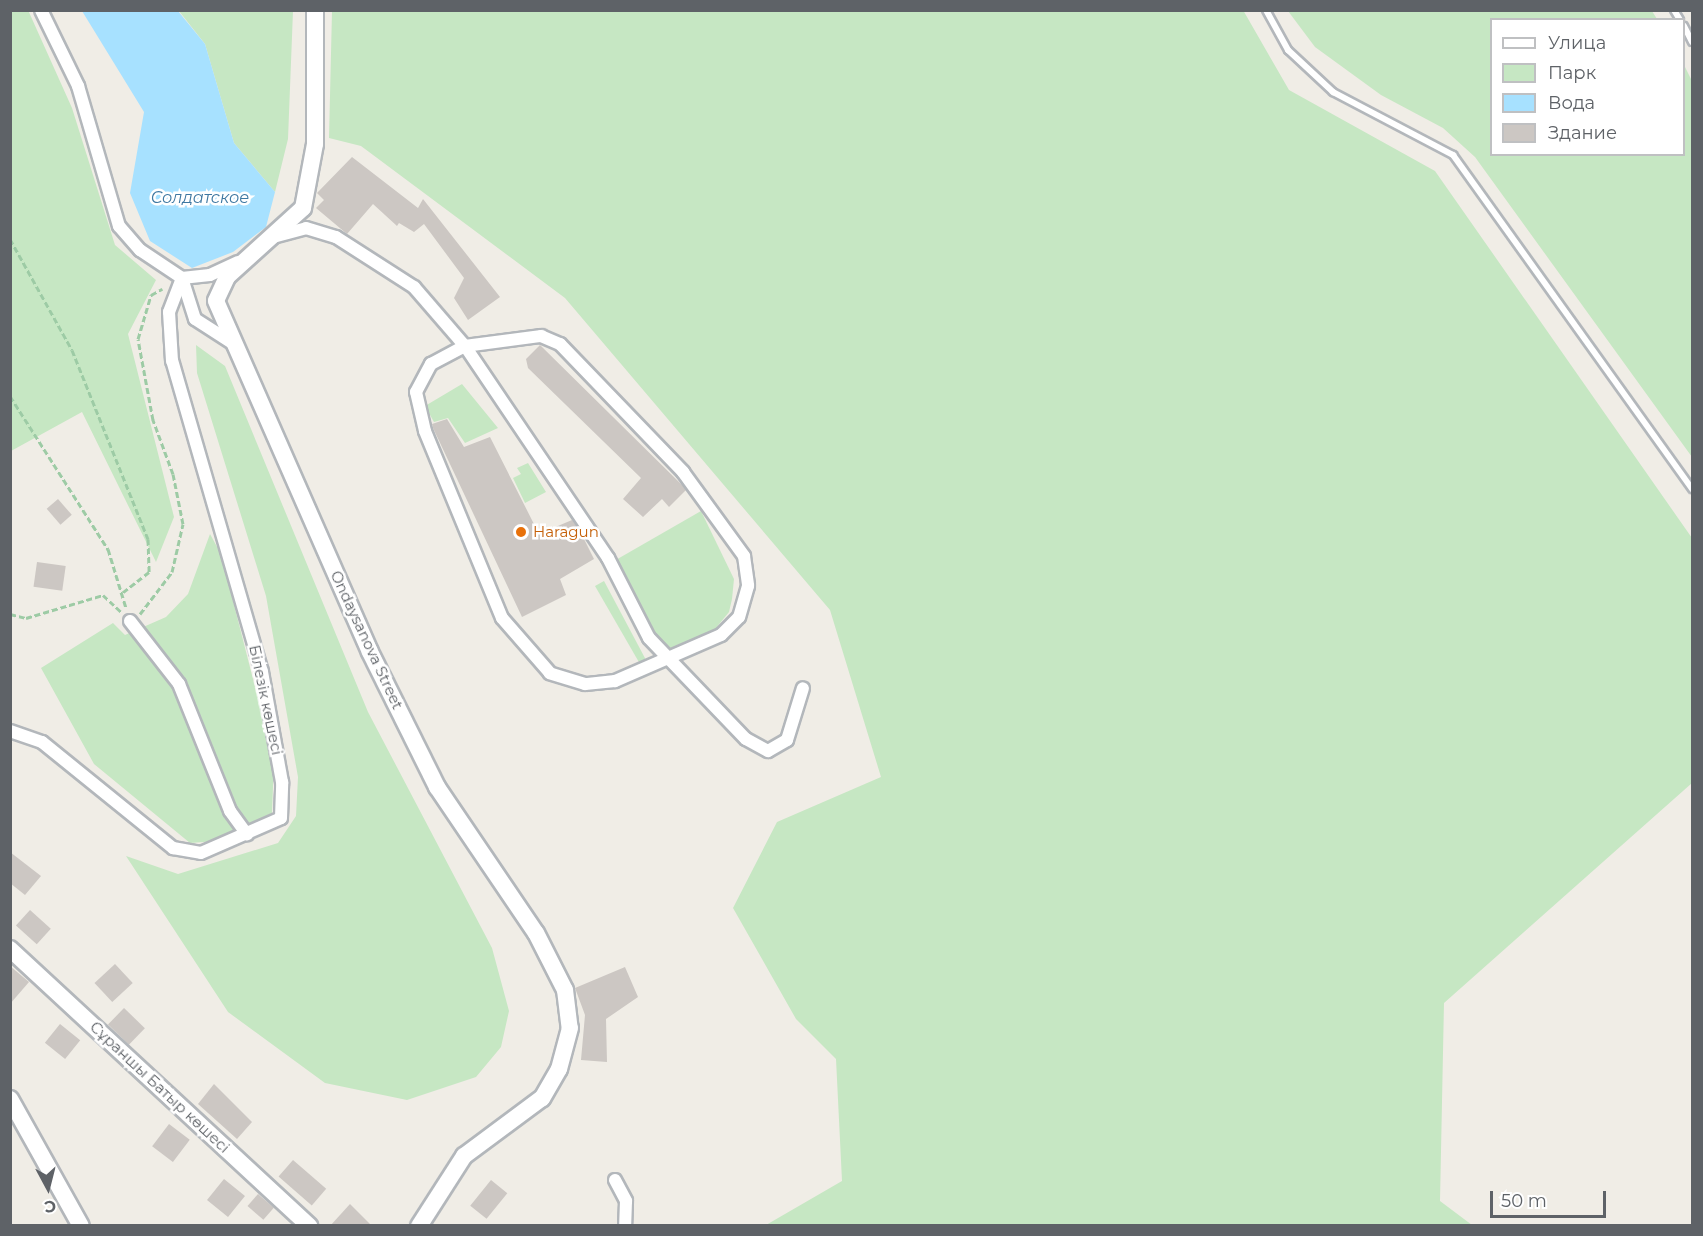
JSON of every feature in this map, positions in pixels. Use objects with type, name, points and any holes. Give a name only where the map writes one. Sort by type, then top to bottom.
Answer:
[{"type":"street","points":[[41,10],[78,86],[119,226],[140,250],[182,278],[195,319],[234,344]]},
{"type":"street","name":"Ondaysanova Street","points":[[315,10],[315,144],[303,208],[253,256],[227,277],[216,302],[370,652],[437,787],[536,933],[565,990],[570,1028],[559,1069],[542,1098],[464,1156],[419,1226]]},
{"type":"street","points":[[272,238],[306,228],[363,251],[414,287],[465,346],[609,558],[649,638],[668,662],[746,739],[768,751],[787,740],[803,688]]},
{"type":"street","points":[[182,278],[210,274],[253,256]]},
{"type":"street","name":"Білезік көшесі","points":[[10,731],[42,742],[173,848],[201,853],[281,818],[282,783],[262,672],[172,362],[169,312],[182,278]]},
{"type":"street","points":[[541,336],[560,344],[721,518],[744,556],[748,585],[740,617],[721,635],[668,662],[615,681],[585,684],[550,673],[502,618],[425,431],[416,392],[431,364],[465,346],[541,336]]},
{"type":"street","points":[[130,621],[179,684],[230,811],[247,834]]},
{"type":"street","name":"Сұраншы Батыр көшесі","points":[[10,950],[309,1226]]},
{"type":"street","points":[[10,1099],[81,1226]]},
{"type":"street","points":[[615,1180],[626,1201],[625,1226]]},
{"type":"lane","points":[[1266,10],[1288,50],[1333,92],[1452,155],[1692,489]]},
{"type":"path","points":[[10,239],[72,350],[148,539],[149,572],[121,594]]},
{"type":"path","points":[[130,621],[148,608],[172,572],[183,524],[173,474],[153,420],[138,339],[151,295],[182,278]]},
{"type":"path","points":[[10,396],[108,549],[130,621]]},
{"type":"path","points":[[10,614],[26,618],[103,595],[130,621]]},
{"type":"green space","points":[[28,10],[72,108],[115,245],[156,280],[128,334],[174,517],[156,562],[82,412],[11,451],[10,11]]},
{"type":"green space","points":[[1243,10],[1289,90],[1435,171],[1692,538],[1692,783],[1444,1003],[1440,1201],[1472,1225],[766,1225],[842,1181],[836,1059],[796,1019],[733,908],[777,822],[881,777],[830,610],[565,298],[361,146],[329,138],[332,11]]},
{"type":"green space","points":[[179,11],[293,11],[288,139],[275,192],[234,143],[205,44]]},
{"type":"green space","points":[[1288,11],[1652,11],[1656,18],[1490,18],[1490,156],[1685,156],[1685,67],[1692,81],[1692,457],[1475,157],[1443,128],[1381,95],[1315,47]]},
{"type":"green space","points":[[196,345],[225,366],[368,712],[492,948],[509,1011],[501,1047],[476,1077],[407,1100],[325,1083],[228,1012],[126,856],[178,874],[278,843],[296,816],[298,777],[266,596],[197,373]]},
{"type":"green space","points":[[462,384],[498,428],[465,443],[448,418],[434,422],[425,406]]},
{"type":"green space","points":[[528,463],[546,492],[525,503],[513,478],[521,474],[517,468]]},
{"type":"green space","points":[[701,511],[734,579],[729,612],[711,634],[667,655],[614,561]]},
{"type":"green space","points":[[210,534],[221,554],[274,761],[272,813],[217,841],[190,843],[94,764],[41,668],[113,623],[125,635],[166,617],[188,594]]},
{"type":"green space","points":[[604,581],[646,660],[640,664],[595,586]]},
{"type":"water","name":"Солдатское","points":[[82,11],[178,11],[205,44],[234,143],[275,192],[266,227],[233,252],[192,268],[150,241],[130,193],[144,112]]},
{"type":"building","points":[[352,157],[418,208],[423,199],[500,297],[468,320],[454,298],[464,278],[424,224],[414,232],[399,223],[397,226],[373,204],[347,234],[316,208],[324,200],[317,193]]},
{"type":"building","points":[[540,345],[686,490],[669,507],[662,499],[643,517],[623,499],[641,478],[528,368],[526,359]]},
{"type":"building","points":[[447,419],[464,447],[490,437],[539,534],[572,520],[579,529],[594,559],[560,579],[566,595],[522,617],[433,428],[432,424]]},
{"type":"building","points":[[58,499],[72,515],[60,525],[47,509]]},
{"type":"building","points":[[37,562],[66,566],[62,591],[34,587]]},
{"type":"building","points":[[10,852],[41,876],[25,895],[10,883]]},
{"type":"building","points":[[30,910],[51,929],[37,944],[16,926]]},
{"type":"building","points":[[115,964],[133,983],[112,1002],[95,983]]},
{"type":"building","points":[[10,966],[29,982],[10,1004]]},
{"type":"building","points":[[625,967],[638,997],[606,1019],[607,1062],[581,1060],[585,1015],[575,988]]},
{"type":"building","points":[[124,1008],[145,1028],[129,1045],[108,1025]]},
{"type":"building","points":[[60,1024],[80,1040],[65,1059],[45,1043]]},
{"type":"building","points":[[214,1084],[252,1122],[237,1139],[198,1104]]},
{"type":"building","points":[[169,1124],[190,1140],[173,1162],[152,1146]]},
{"type":"building","points":[[293,1160],[326,1189],[312,1205],[279,1177]]},
{"type":"building","points":[[224,1179],[245,1196],[228,1217],[207,1200]]},
{"type":"building","points":[[491,1180],[507,1193],[487,1219],[470,1206]]},
{"type":"building","points":[[258,1194],[274,1208],[263,1220],[248,1206]]},
{"type":"building","points":[[350,1204],[372,1226],[330,1226]]},
{"type":"place","name":"Haragun","points":[[521,532]]}]
